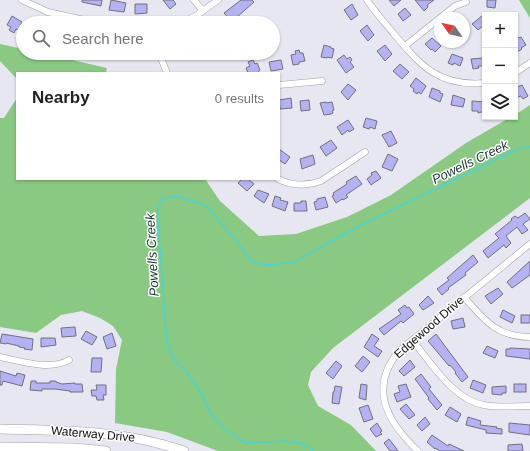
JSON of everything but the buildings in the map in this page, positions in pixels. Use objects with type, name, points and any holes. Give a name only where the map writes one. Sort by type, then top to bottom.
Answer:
[{"type":"main road","name":"Waterway Drive","points":[[0,429],[64,430],[118,435],[156,442],[184,451]]},
{"type":"main road","name":"Waterway Drive","points":[[0,447],[74,448],[106,451]]},
{"type":"street","points":[[22,0],[48,12],[66,16]]},
{"type":"street","points":[[194,0],[203,11]]},
{"type":"street","points":[[194,16],[218,0]]},
{"type":"street","points":[[367,0],[418,62],[426,68],[443,78],[465,83],[482,83]]},
{"type":"street","points":[[405,46],[455,6],[466,2]]},
{"type":"street","points":[[162,60],[167,72]]},
{"type":"street","points":[[518,71],[530,64]]},
{"type":"street","points":[[280,85],[322,81]]},
{"type":"street","points":[[280,180],[290,184],[298,185],[316,183],[365,152]]},
{"type":"street","name":"Edgewood Drive","points":[[418,451],[392,421],[385,406],[382,388],[385,375],[391,361],[399,350],[530,244]]},
{"type":"street","points":[[464,297],[483,319],[497,330],[516,336],[530,337]]},
{"type":"street","points":[[412,340],[452,388],[466,399],[474,403],[492,406],[530,406]]},
{"type":"street","points":[[0,357],[48,366],[60,364],[69,360]]},
{"type":"green space","points":[[519,0],[530,0],[530,18]]},
{"type":"green space","points":[[0,44],[16,47],[16,60],[72,60],[107,68],[106,72],[16,72],[16,78],[0,61]]},
{"type":"green space","points":[[16,100],[16,180],[206,180],[220,201],[259,236],[296,234],[347,217],[391,195],[466,143],[506,120],[518,120],[518,113],[530,105],[530,198],[333,348],[311,372],[308,385],[318,406],[351,425],[376,451],[218,451],[167,432],[115,423],[116,369],[122,340],[113,326],[100,318],[82,311],[61,315],[36,333],[0,327],[0,118],[4,118]]},
{"type":"waterway","name":"Powells Creek","points":[[314,451],[304,444],[286,441],[245,443],[225,429],[215,419],[207,407],[203,396],[186,371],[175,361],[167,344],[157,208],[163,199],[176,196],[205,205],[239,244],[250,260],[259,264],[271,265],[294,262],[359,226],[520,148],[530,147]]}]
